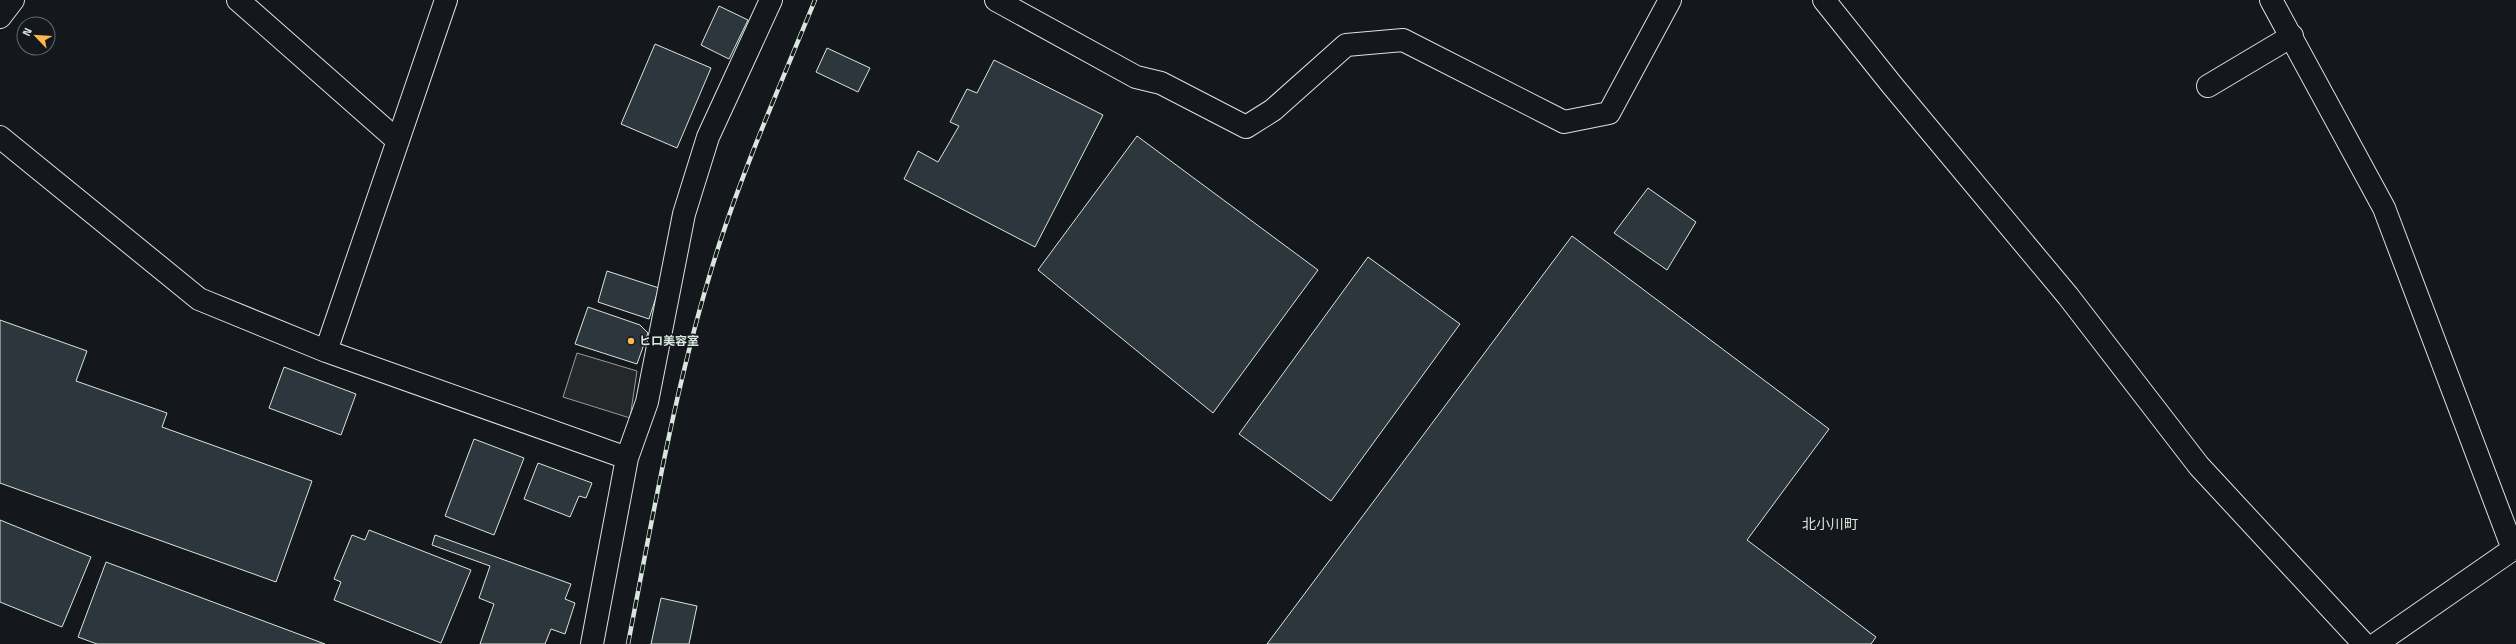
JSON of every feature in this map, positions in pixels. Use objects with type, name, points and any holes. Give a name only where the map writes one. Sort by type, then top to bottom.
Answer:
[{"type":"street","points":[[0,17],[13,0]]},
{"type":"street","points":[[238,0],[398,141]]},
{"type":"street","points":[[326,351],[446,0]]},
{"type":"street","points":[[592,644],[627,458],[647,402],[686,207],[708,137],[771,0]]},
{"type":"street","points":[[996,0],[1136,77],[1161,84],[1246,127],[1273,110],[1346,45],[1403,40],[1564,122],[1609,113],[1670,0]]},
{"type":"street","points":[[1824,0],[1892,85],[2068,296],[2199,466],[2364,644]]},
{"type":"street","points":[[2271,0],[2292,36],[2384,208],[2515,548],[2376,644]]},
{"type":"street","points":[[2208,86],[2292,36]]},
{"type":"street","points":[[0,137],[200,299],[326,351],[627,458]]},
{"type":"shaded area","points":[[577,353],[637,371],[630,418],[563,397]]},
{"type":"building","points":[[719,6],[748,20],[729,59],[701,45]]},
{"type":"building","points":[[655,44],[711,68],[677,148],[621,124]]},
{"type":"building","points":[[827,48],[870,68],[858,92],[816,72]]},
{"type":"building","points":[[994,60],[1103,115],[1035,247],[904,179],[918,151],[938,162],[959,126],[950,122],[967,89],[977,93]]},
{"type":"building","points":[[1137,136],[1318,270],[1213,413],[1038,270]]},
{"type":"building","points":[[1648,188],[1696,222],[1667,270],[1614,233]]},
{"type":"building","points":[[1572,236],[1829,429],[1747,540],[1876,637],[1871,644],[1267,644]]},
{"type":"building","points":[[1368,257],[1460,324],[1331,501],[1239,434]]},
{"type":"building","points":[[607,271],[659,288],[649,319],[598,302]]},
{"type":"building","points":[[588,307],[640,325],[648,333],[637,364],[575,344]]},
{"type":"building","points":[[0,320],[87,351],[76,381],[167,413],[162,427],[312,481],[276,582],[0,483]]},
{"type":"building","points":[[284,367],[356,394],[341,435],[269,408]]},
{"type":"building","points":[[474,439],[524,458],[494,535],[445,516]]},
{"type":"building","points":[[538,463],[592,483],[586,498],[579,496],[570,517],[524,499]]},
{"type":"building","points":[[0,520],[91,557],[62,627],[0,602]]},
{"type":"building","points":[[369,530],[471,570],[441,643],[334,600],[341,582],[334,579],[352,535],[365,540]]},
{"type":"building","points":[[435,535],[571,584],[565,599],[575,603],[565,634],[551,629],[545,644],[480,644],[494,604],[479,598],[490,566],[432,545]]},
{"type":"building","points":[[106,562],[325,644],[97,644],[78,637]]},
{"type":"building","points":[[661,598],[697,606],[689,644],[651,644]]},
{"type":"railway","points":[[628,644],[657,493],[679,393],[704,294],[719,245],[741,183],[815,0]]},
{"type":"place","name":"ヒロ美容室","points":[[631,341]]},
{"type":"district","name":"北小川町","points":[[1830,524]]}]
